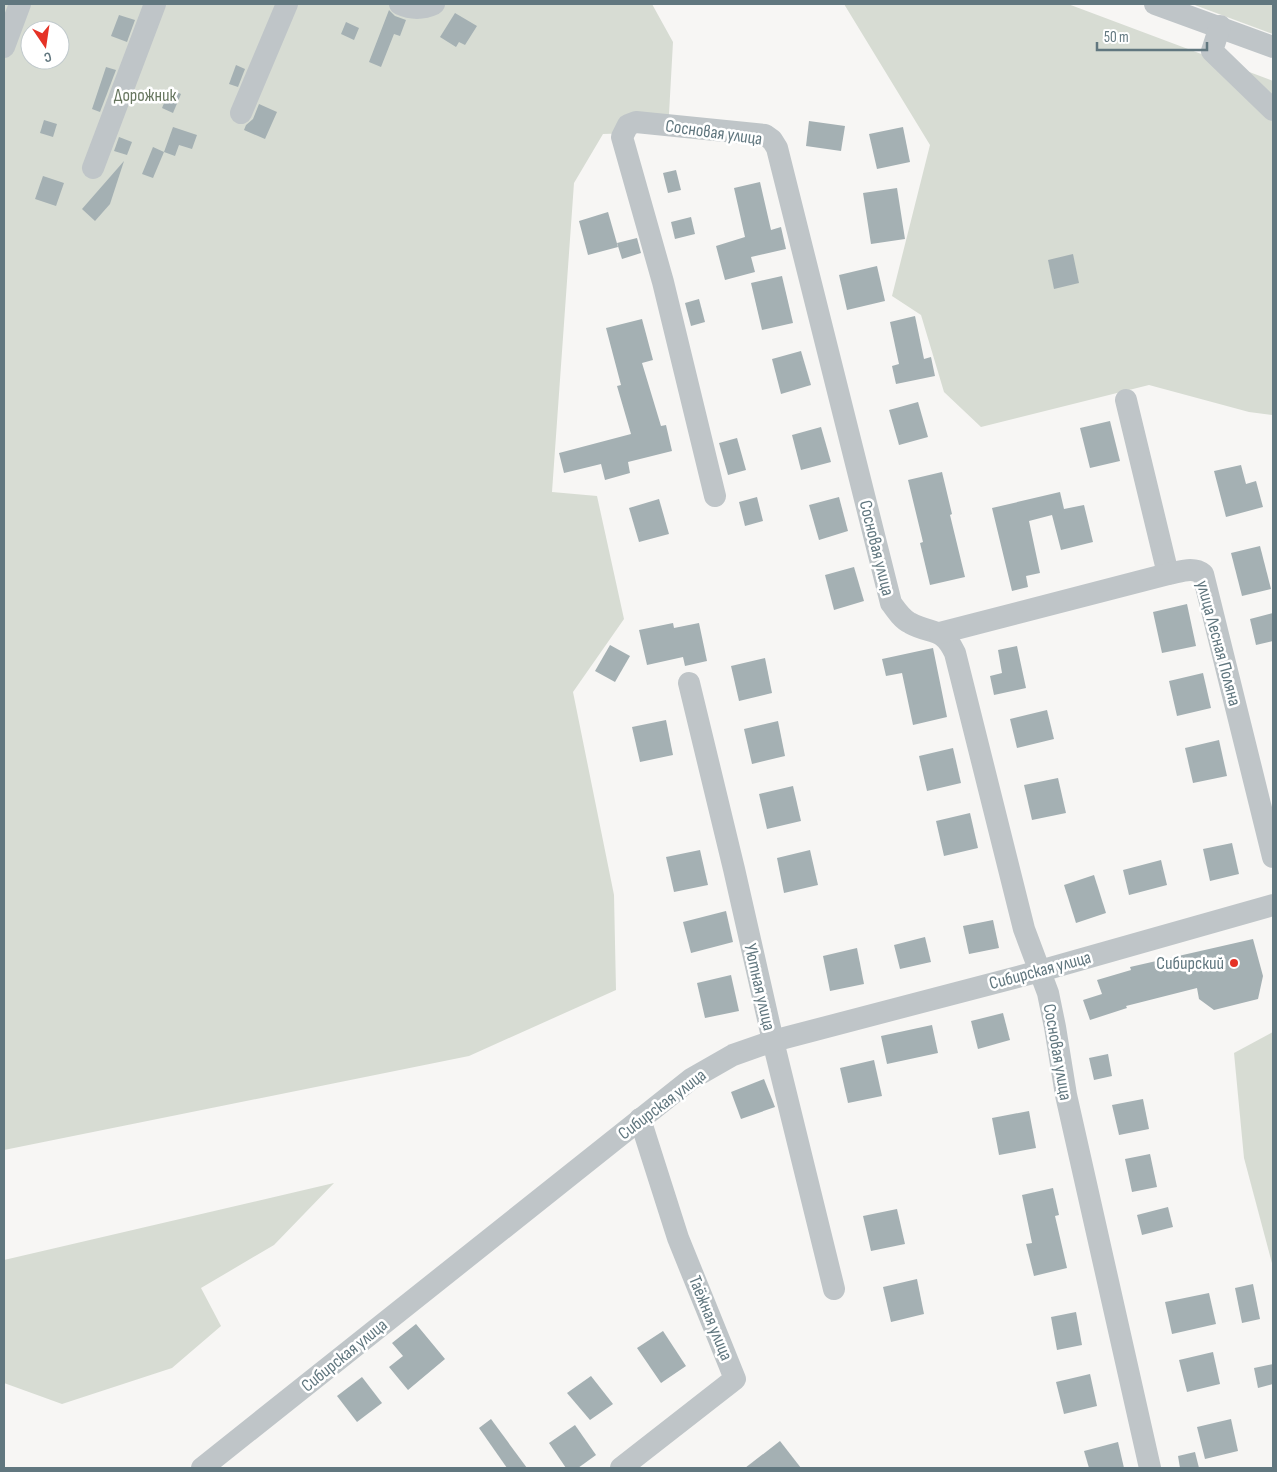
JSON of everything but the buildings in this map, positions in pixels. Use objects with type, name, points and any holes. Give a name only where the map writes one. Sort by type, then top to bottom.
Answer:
[{"type":"street","points":[[4,47],[20,4]]},
{"type":"street","points":[[93,168],[155,4]]},
{"type":"street","points":[[240,113],[287,4]]},
{"type":"street","points":[[407,5],[428,7],[434,4]]},
{"type":"street","points":[[1155,4],[1220,26],[1273,47]]},
{"type":"street","points":[[1220,26],[1212,51],[1273,110]]},
{"type":"street","name":"Сосновая улица","points":[[715,496],[663,282],[622,137],[628,125],[636,122],[765,135],[772,140],[777,148],[891,603],[910,623],[940,633],[950,642],[955,653],[1024,929],[1048,994],[1066,1095],[1150,1468]]},
{"type":"street","points":[[1126,400],[1168,574]]},
{"type":"street","name":"улица Лесная Поляна","points":[[940,633],[1168,574],[1197,570],[1202,574],[1273,857]]},
{"type":"street","name":"Уютная улица","points":[[689,683],[834,1290]]},
{"type":"street","name":"Сибирская улица","points":[[202,1468],[691,1079],[733,1055],[773,1041],[1040,970],[1273,905]]},
{"type":"street","name":"Таёжная улица","points":[[621,1468],[735,1379],[678,1238],[640,1119]]},
{"type":"green space","name":"Дорожник","points":[[4,4],[652,4],[673,42],[668,132],[603,134],[574,183],[552,492],[597,496],[624,619],[573,692],[614,895],[616,990],[469,1056],[4,1150]]},
{"type":"green space","points":[[844,4],[1068,4],[1273,81],[1273,415],[1249,412],[1149,385],[981,427],[944,392],[921,315],[892,296],[930,145]]},
{"type":"green space","points":[[1192,4],[1273,4],[1273,34]]},
{"type":"green space","points":[[1273,1032],[1273,1267],[1244,1158],[1234,1053]]},
{"type":"green space","points":[[334,1183],[274,1245],[201,1288],[221,1326],[172,1368],[62,1404],[4,1383],[4,1260]]},
{"type":"place","name":"Сибирский","points":[[1234,963]]}]
